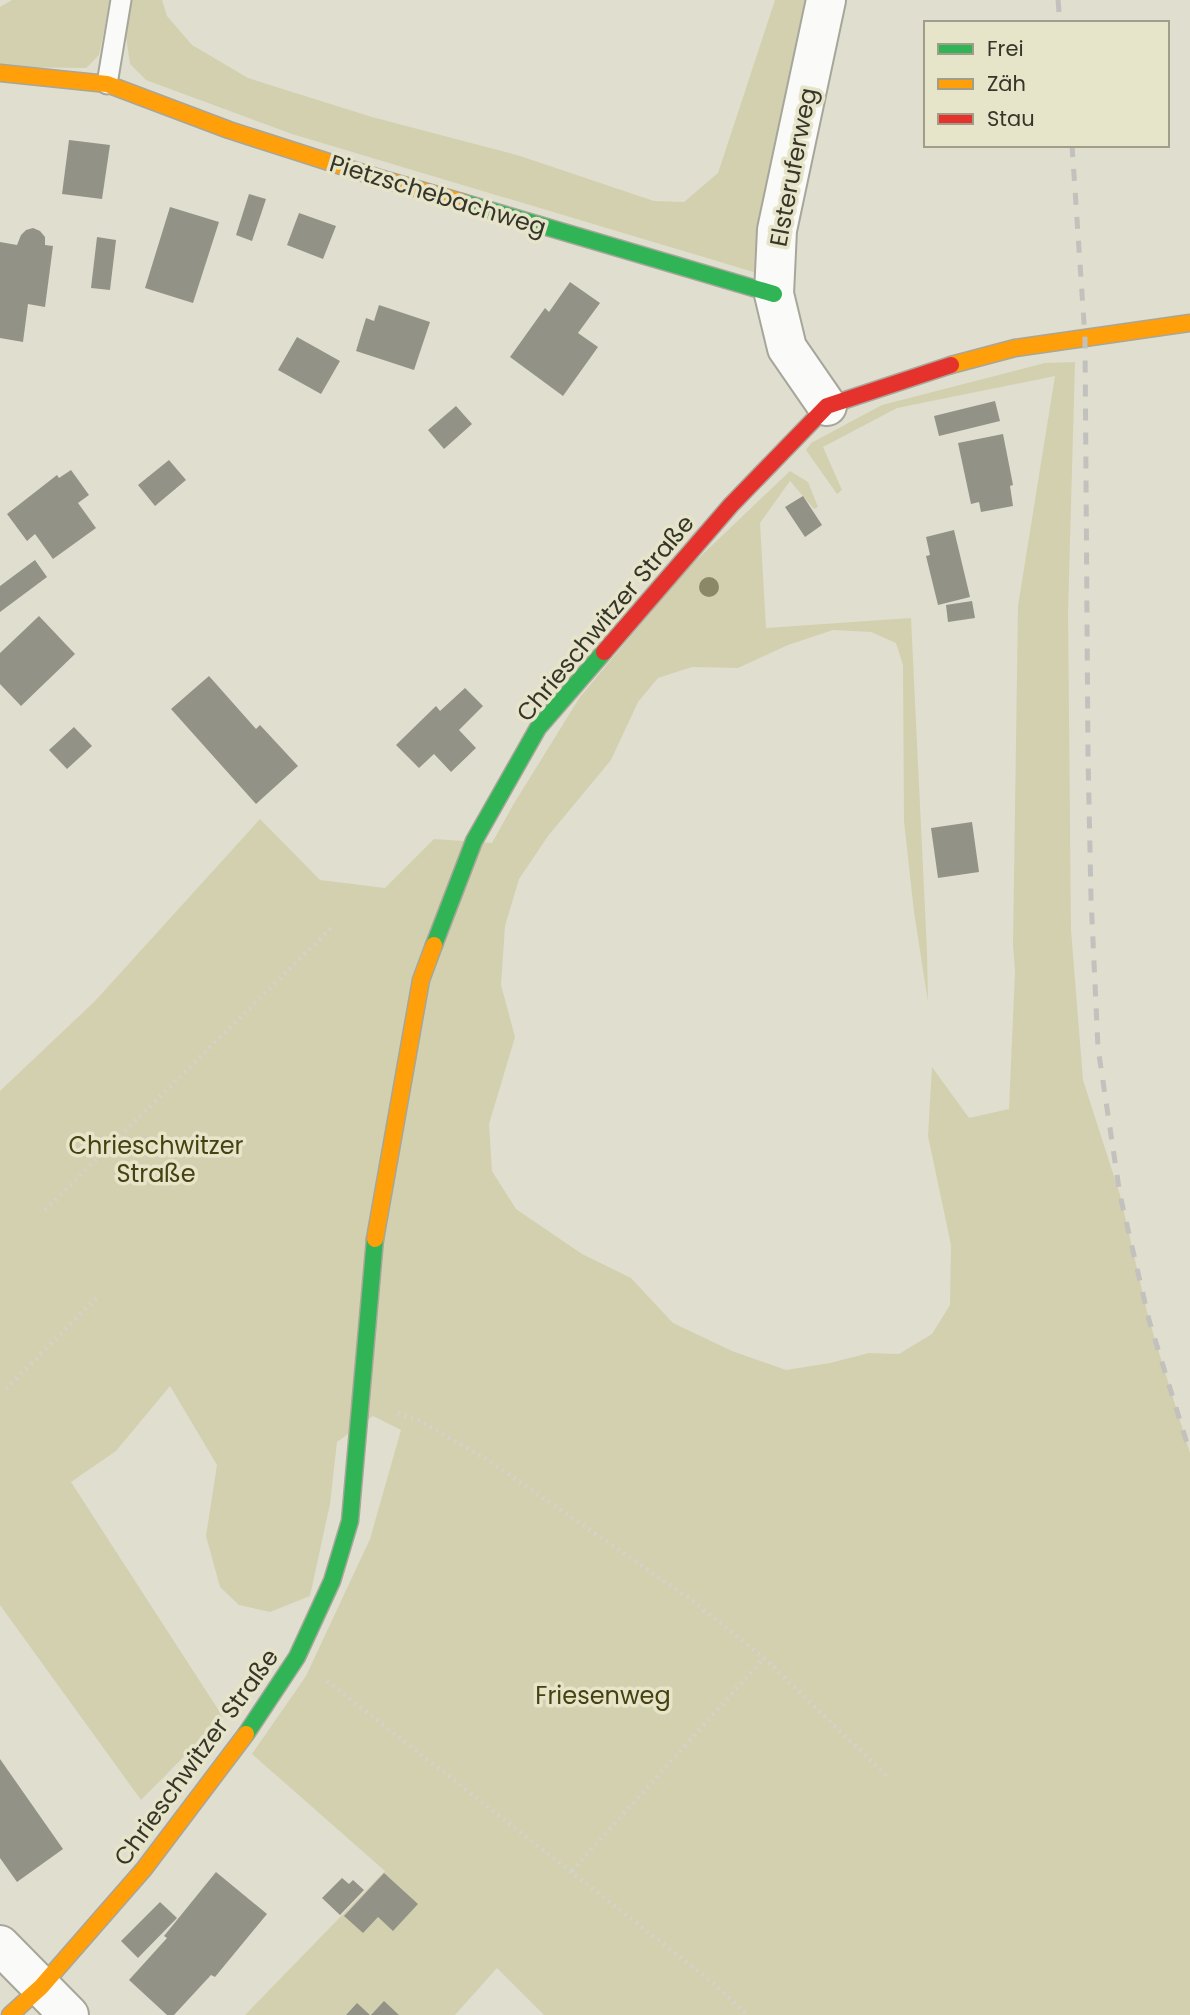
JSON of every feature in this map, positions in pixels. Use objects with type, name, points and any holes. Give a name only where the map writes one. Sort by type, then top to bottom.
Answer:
[{"type":"street","name":"Elsteruferweg","points":[[826,0],[778,230],[774,294],[787,348],[827,406]]},
{"type":"street","name":"Pietzschebachweg","points":[[0,73],[107,83],[229,130],[366,174],[774,294]]},
{"type":"street","name":"Chrieschwitzer Straße","points":[[10,2015],[41,1987],[152,1858],[246,1734],[297,1657],[332,1581],[350,1521],[376,1223],[421,980],[474,841],[538,728],[731,505],[827,406],[949,366],[1015,348],[1189,323]]},
{"type":"street","points":[[0,1945],[69,2015]]},
{"type":"lane","points":[[107,83],[121,0]]},
{"type":"path","points":[[44,1210],[334,925]]},
{"type":"path","points":[[6,1389],[98,1296]]},
{"type":"path","points":[[360,1400],[420,1421],[488,1460],[693,1601],[764,1658],[889,1778]]},
{"type":"path","points":[[297,1657],[572,1871],[713,1983],[748,2015]]},
{"type":"path","points":[[572,1871],[764,1658]]},
{"type":"green space","points":[[12,0],[110,0],[99,55],[86,68],[0,67],[0,7]]},
{"type":"green space","points":[[129,0],[162,0],[167,16],[192,45],[248,78],[372,117],[520,156],[654,201],[684,202],[718,173],[775,0],[809,0],[757,273],[292,134],[146,80],[130,64],[125,29]]},
{"type":"green space","name":"Friesenweg","points":[[1075,362],[1068,612],[1071,930],[1083,1080],[1120,1195],[1149,1320],[1190,1453],[1190,2015],[544,2015],[497,1968],[455,2015],[245,2015],[385,1871],[252,1754],[306,1676],[370,1539],[401,1430],[373,1416],[337,1442],[330,1504],[310,1596],[270,1612],[239,1605],[220,1587],[206,1536],[217,1465],[170,1386],[116,1451],[71,1482],[223,1717],[141,1800],[0,1605],[0,1091],[95,1001],[260,819],[320,880],[385,888],[434,839],[492,843],[580,697],[685,571],[790,471],[808,482],[818,507],[814,509],[790,481],[760,523],[766,628],[911,618],[928,1002],[904,821],[903,665],[896,643],[871,632],[833,630],[788,645],[738,668],[692,667],[658,678],[638,702],[611,760],[548,836],[519,879],[505,926],[501,985],[515,1037],[489,1124],[492,1171],[516,1209],[582,1254],[631,1278],[673,1323],[732,1351],[786,1370],[869,1353],[899,1354],[932,1334],[950,1305],[951,1245],[928,1136],[932,1067],[969,1118],[1009,1109],[1015,972],[1013,945],[1018,606],[1055,376],[897,408],[823,447],[842,490],[837,494],[806,450],[811,443],[882,405],[1045,363]]},
{"type":"building","points":[[69,140],[110,145],[102,199],[62,194]]},
{"type":"building","points":[[249,194],[266,199],[252,241],[236,235]]},
{"type":"building","points":[[170,207],[219,222],[193,303],[145,288]]},
{"type":"building","points":[[299,213],[336,226],[323,259],[287,245]]},
{"type":"building","points":[[33,228],[45,237],[45,245],[53,246],[45,307],[28,304],[23,342],[0,338],[0,242],[17,245],[21,235]]},
{"type":"building","points":[[97,237],[116,240],[110,290],[91,288]]},
{"type":"building","points":[[570,282],[600,303],[578,333],[598,347],[563,396],[510,357],[545,308],[549,312]]},
{"type":"building","points":[[379,305],[430,322],[414,370],[356,351],[366,318],[374,321]]},
{"type":"building","points":[[297,337],[340,361],[321,394],[278,370]]},
{"type":"building","points":[[995,401],[1000,421],[939,436],[934,416]]},
{"type":"building","points":[[456,406],[472,424],[444,449],[428,430]]},
{"type":"building","points":[[1003,434],[1013,485],[1010,486],[1013,506],[981,512],[979,502],[971,504],[958,443]]},
{"type":"building","points":[[169,460],[186,480],[155,506],[138,485]]},
{"type":"building","points":[[71,470],[89,495],[78,503],[96,528],[53,559],[35,534],[27,541],[7,514],[57,475],[59,478]]},
{"type":"building","points":[[803,496],[822,525],[805,537],[785,507]]},
{"type":"building","points":[[954,530],[970,597],[938,605],[926,556],[930,555],[926,537]]},
{"type":"building","points":[[35,560],[47,577],[0,612],[0,586]]},
{"type":"building","points":[[972,601],[975,618],[948,622],[946,605]]},
{"type":"building","points":[[39,616],[75,654],[21,706],[0,684],[0,653]]},
{"type":"building","points":[[209,676],[256,729],[260,725],[298,766],[256,804],[171,709]]},
{"type":"building","points":[[465,688],[483,706],[459,730],[476,748],[451,772],[434,754],[419,768],[396,745],[436,706],[440,711]]},
{"type":"building","points":[[74,727],[92,746],[67,769],[49,750]]},
{"type":"building","points":[[972,822],[979,872],[938,878],[931,828]]},
{"type":"building","points":[[0,1759],[63,1849],[17,1882],[0,1858]]},
{"type":"building","points":[[216,1872],[267,1914],[215,1977],[211,1975],[174,2015],[167,2015],[129,1980],[167,1938],[164,1936]]},
{"type":"building","points":[[384,1873],[418,1904],[393,1931],[378,1917],[363,1933],[344,1916]]},
{"type":"building","points":[[342,1878],[349,1884],[353,1880],[364,1890],[340,1915],[322,1898]]},
{"type":"building","points":[[160,1902],[177,1918],[138,1958],[121,1941]]},
{"type":"building","points":[[384,2001],[399,2015],[371,2015]]},
{"type":"building","points":[[357,2003],[370,2015],[346,2015]]},
{"type":"railway","points":[[1058,0],[1060,21]]},
{"type":"railway","points":[[1072,147],[1085,338],[1088,757],[1098,1048],[1120,1195],[1149,1320],[1190,1453]]},
{"type":"traffic: fast","points":[[462,202],[774,294]]},
{"type":"traffic: fast","points":[[434,945],[474,841],[538,728],[604,652]]},
{"type":"traffic: fast","points":[[246,1734],[297,1657],[332,1581],[350,1521],[375,1239]]},
{"type":"traffic: slow","points":[[0,73],[107,84],[229,130],[462,202]]},
{"type":"traffic: slow","points":[[951,365],[1015,348],[1190,323]]},
{"type":"traffic: slow","points":[[375,1239],[421,980],[434,945]]},
{"type":"traffic: slow","points":[[10,2015],[41,1987],[144,1869],[246,1734]]},
{"type":"traffic: jam","points":[[604,652],[731,505],[827,406],[951,365]]}]
